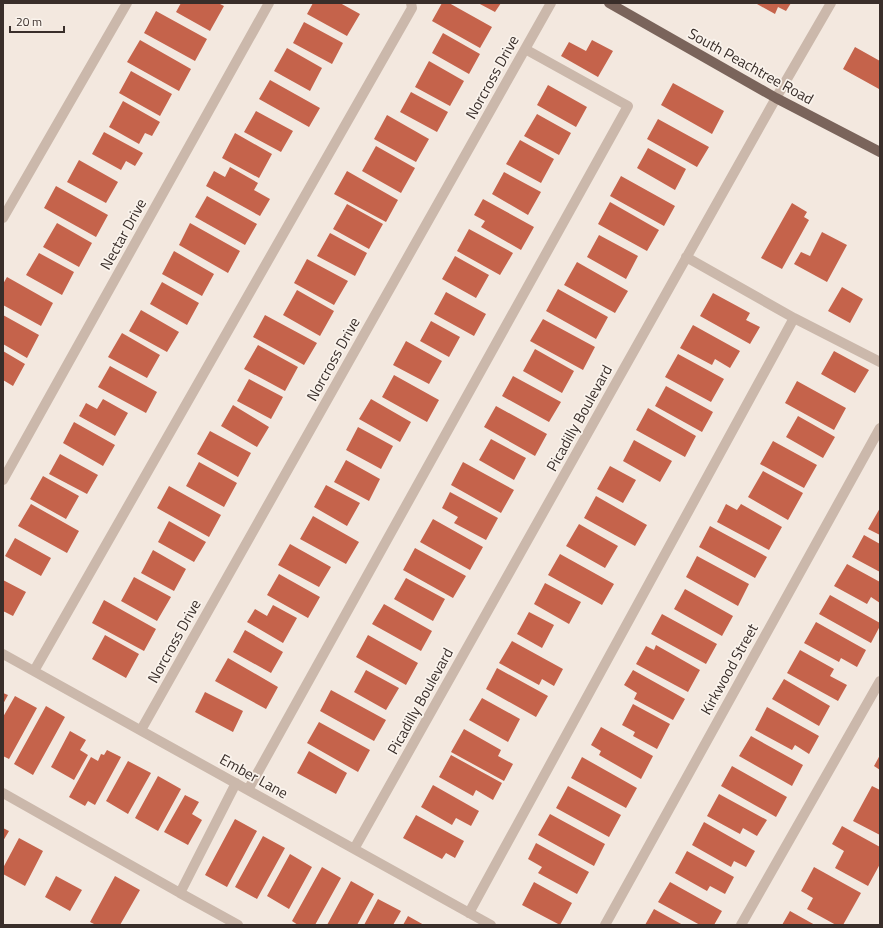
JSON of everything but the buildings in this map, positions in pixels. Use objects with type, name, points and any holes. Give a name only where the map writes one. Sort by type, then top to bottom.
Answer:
[{"type":"main road","name":"South Peachtree Road","points":[[608,3],[776,98],[880,152]]},
{"type":"street","points":[[3,218],[127,3]]},
{"type":"street","name":"Nectar Drive","points":[[3,480],[269,3]]},
{"type":"street","points":[[34,671],[412,8],[411,3]]},
{"type":"street","name":"Norcross Drive","points":[[141,730],[551,3]]},
{"type":"street","name":"Picadilly Boulevard","points":[[354,849],[686,257],[831,3]]},
{"type":"street","points":[[248,790],[628,106],[525,49]]},
{"type":"street","points":[[686,257],[794,318],[880,362]]},
{"type":"street","points":[[469,913],[794,318]]},
{"type":"street","name":"Kirkwood Street","points":[[605,925],[880,428]]},
{"type":"street","name":"Ember Lane","points":[[3,654],[490,925]]},
{"type":"street","points":[[741,925],[880,681]]},
{"type":"street","points":[[180,893],[236,783]]},
{"type":"street","points":[[3,793],[238,925]]}]
